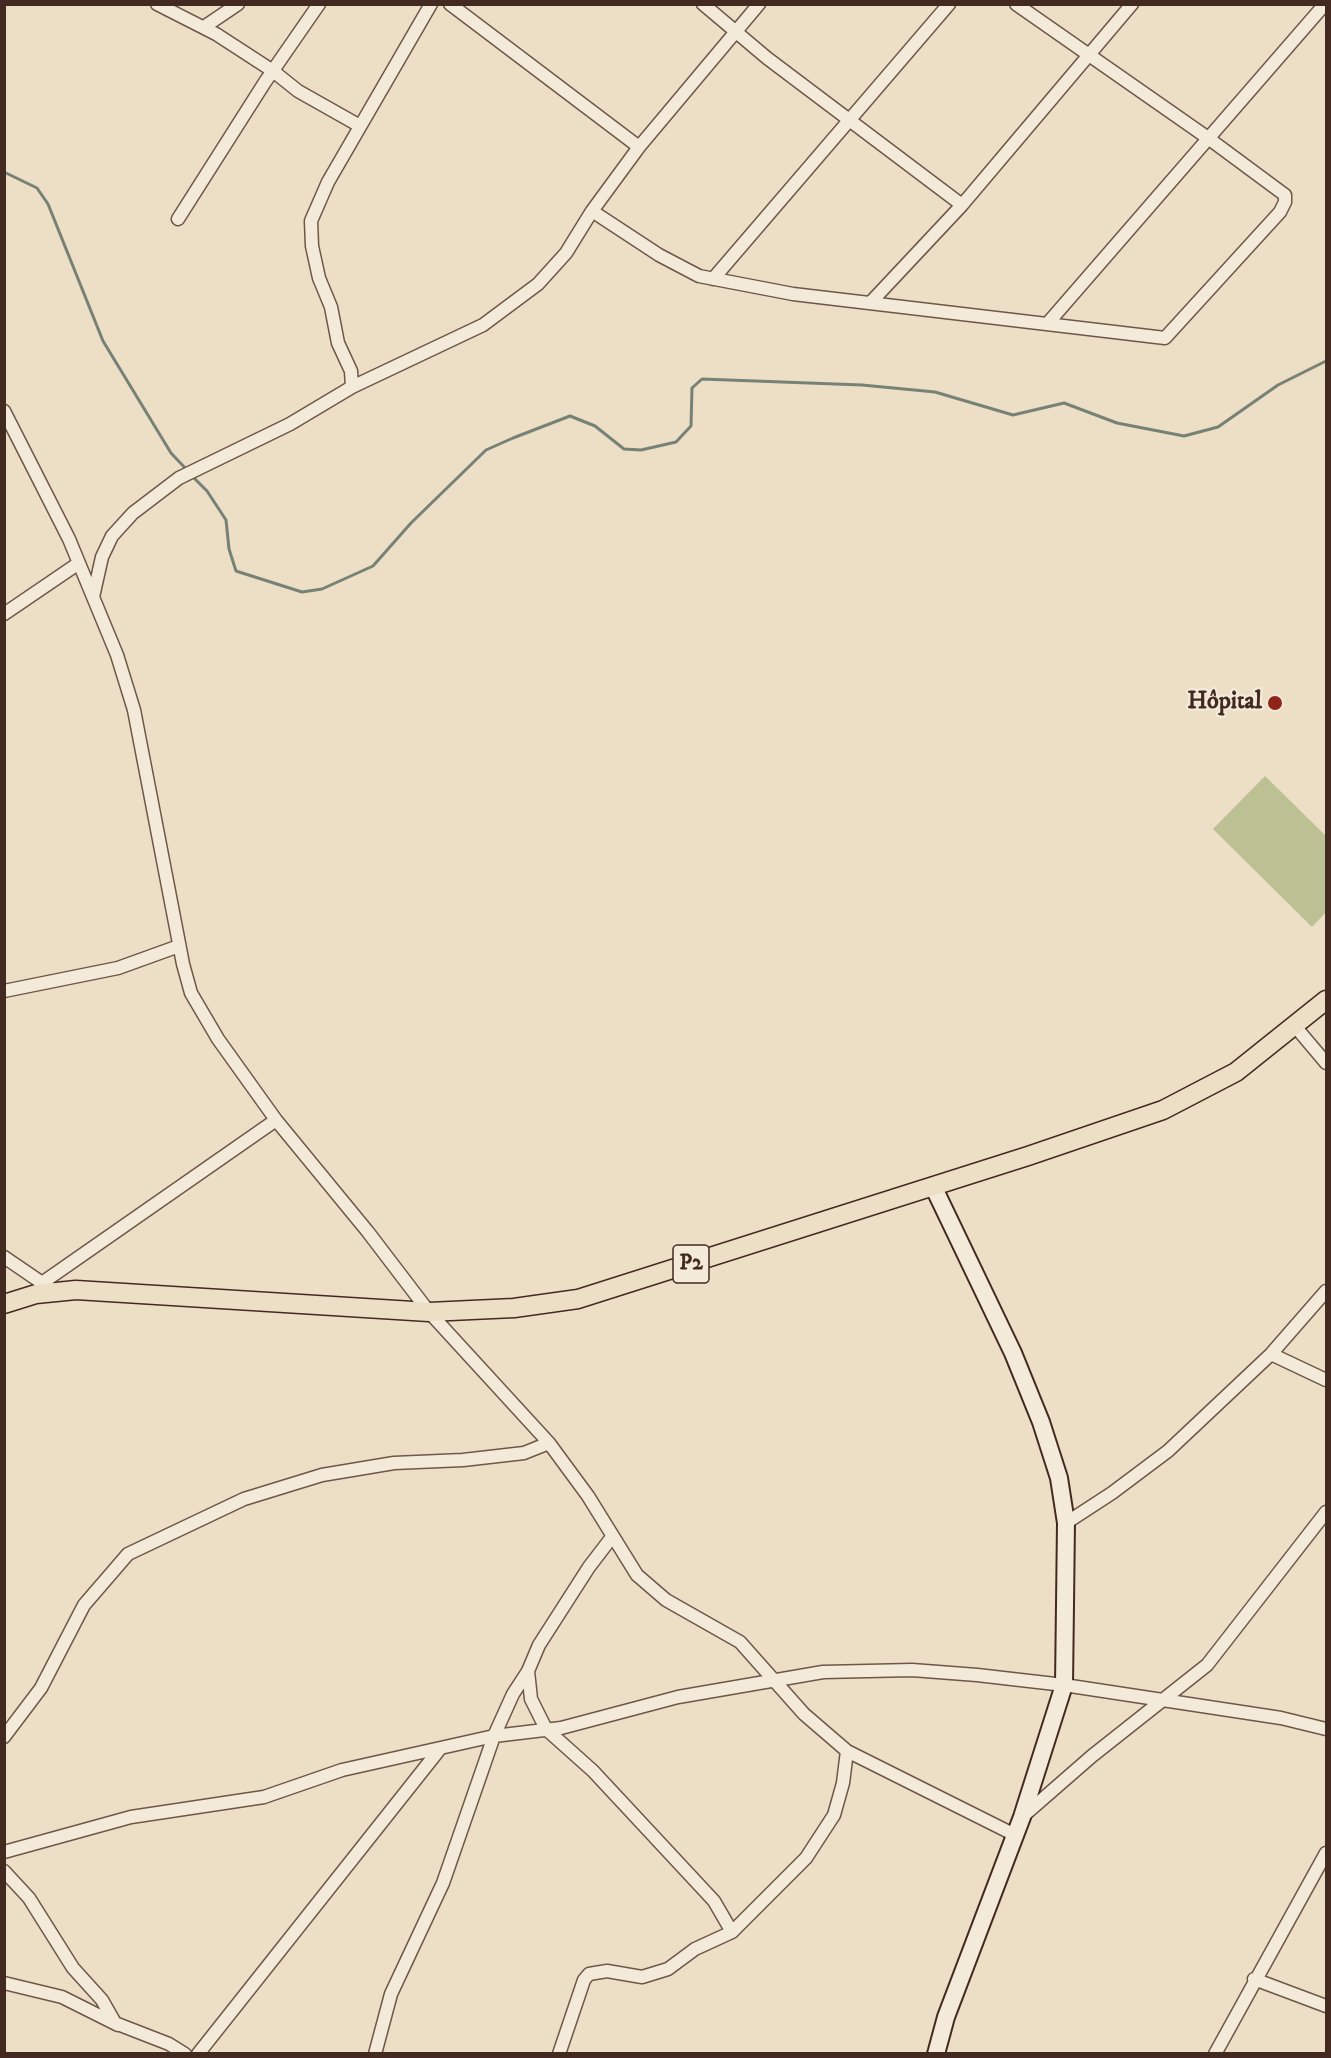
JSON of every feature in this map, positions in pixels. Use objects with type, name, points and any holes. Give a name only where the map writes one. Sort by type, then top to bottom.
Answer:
[{"type":"main road","name":"P2","points":[[4,1304],[36,1294],[49,1287],[429,1312],[514,1308],[578,1299],[933,1186],[1152,1113],[1192,1097],[1236,1072],[1326,1000]]},
{"type":"main road","points":[[933,1186],[1013,1353],[1041,1422],[1059,1478],[1066,1523],[1064,1684],[1022,1817],[946,2017],[936,2054]]},
{"type":"street","points":[[157,4],[204,27],[273,71],[298,91],[360,126]]},
{"type":"street","points":[[204,27],[238,4]]},
{"type":"street","points":[[178,219],[319,4]]},
{"type":"street","points":[[352,387],[351,371],[335,334],[331,307],[319,278],[310,231],[319,200],[431,4]]},
{"type":"street","points":[[450,4],[639,147]]},
{"type":"street","points":[[703,4],[848,120],[962,205]]},
{"type":"street","points":[[93,597],[102,557],[112,536],[133,513],[179,478],[280,429],[352,387],[483,325],[504,312],[552,271],[639,147],[759,4]]},
{"type":"street","points":[[713,279],[949,4]]},
{"type":"street","points":[[592,211],[659,255],[692,273],[713,279],[793,294],[1166,338],[1280,212],[1285,202],[1284,194],[1016,4]]},
{"type":"street","points":[[872,302],[962,205],[1132,4]]},
{"type":"street","points":[[1048,323],[1324,4]]},
{"type":"street","points":[[4,411],[79,563],[117,655],[134,710],[179,946],[191,993],[203,1016],[276,1120],[368,1232],[429,1312],[549,1443],[588,1496],[637,1575],[647,1585],[666,1600],[740,1642],[824,1733],[847,1751],[1015,1835]]},
{"type":"street","points":[[4,614],[79,563]]},
{"type":"street","points":[[4,991],[118,968],[179,946]]},
{"type":"street","points":[[1294,1025],[1326,1063]]},
{"type":"street","points":[[4,1257],[49,1287],[276,1120]]},
{"type":"street","points":[[1066,1523],[1112,1493],[1168,1451],[1271,1354],[1326,1291]]},
{"type":"street","points":[[1271,1354],[1326,1380]]},
{"type":"street","points":[[4,1737],[41,1688],[84,1605],[128,1554],[244,1499],[322,1475],[394,1463],[463,1460],[524,1453],[549,1443]]},
{"type":"street","points":[[1022,1817],[1162,1699],[1207,1665],[1326,1515]]},
{"type":"street","points":[[375,2054],[391,1994],[434,1904],[494,1736],[513,1694],[563,1606],[612,1537]]},
{"type":"street","points":[[4,1852],[131,1817],[264,1797],[342,1770],[494,1736],[604,1718],[678,1697],[773,1679],[856,1670],[912,1670],[1064,1684],[1281,1718],[1326,1729]]},
{"type":"street","points":[[528,1671],[534,1710],[546,1729],[593,1771],[714,1901],[732,1932]]},
{"type":"street","points":[[198,2054],[439,1750]]},
{"type":"street","points":[[559,2054],[584,1980],[589,1974],[598,1971],[642,1977],[668,1969],[695,1949],[732,1932],[806,1858],[821,1839],[839,1801],[847,1751]]},
{"type":"street","points":[[1215,2054],[1254,1979],[1326,1853]]},
{"type":"street","points":[[4,1871],[29,1898],[73,1968],[102,2000],[118,2025]]},
{"type":"street","points":[[1254,1979],[1326,2006]]},
{"type":"street","points":[[4,1983],[62,1997],[118,2025],[169,2044],[185,2054]]},
{"type":"green space","points":[[1265,776],[1326,836],[1326,912],[1312,927],[1213,829]]},
{"type":"waterway","points":[[4,172],[37,188],[48,204],[103,341],[171,453],[188,471]]},
{"type":"waterway","points":[[192,476],[207,491],[226,520],[229,549],[236,571],[302,592],[322,589],[373,566],[411,523],[486,450],[513,438],[570,416],[595,426],[624,449],[641,450],[676,442],[691,426],[692,388],[702,379],[862,385],[935,392],[1013,415],[1064,403],[1117,423],[1184,436],[1218,427],[1278,385],[1326,361]]},
{"type":"place","name":"Hôpital","points":[[1275,703]]}]
